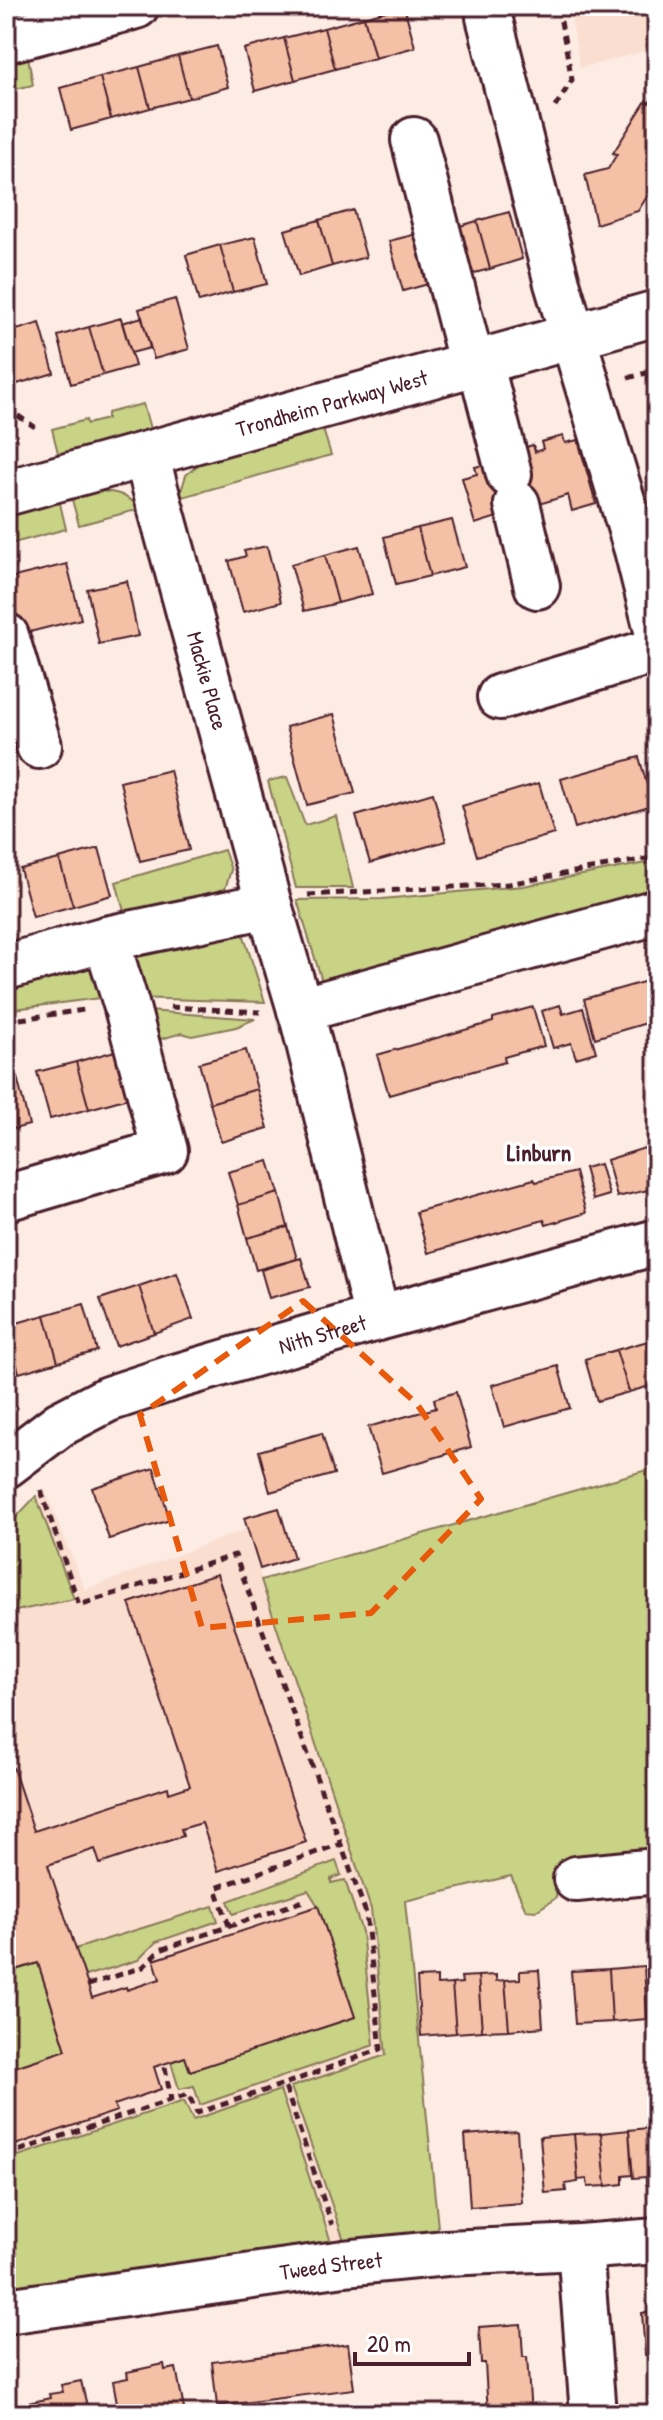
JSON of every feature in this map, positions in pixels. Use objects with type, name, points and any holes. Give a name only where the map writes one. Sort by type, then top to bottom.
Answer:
[{"type":"street","points":[[6,40],[136,6]]},
{"type":"street","points":[[489,17],[553,269],[637,550],[657,630]]},
{"type":"street","points":[[414,140],[513,489],[537,586]]},
{"type":"street","name":"Trondheim Parkway West","points":[[6,493],[657,313]]},
{"type":"street","name":"Mackie Place","points":[[146,455],[300,1010],[377,1318]]},
{"type":"street","points":[[6,636],[39,746]]},
{"type":"street","points":[[500,697],[657,650]]},
{"type":"street","points":[[6,967],[106,939],[268,901]]},
{"type":"street","points":[[300,1010],[657,912]]},
{"type":"street","points":[[6,1198],[165,1151],[106,939]]},
{"type":"street","name":"Nith Street","points":[[16,1456],[60,1424],[108,1399],[377,1318],[657,1242]]},
{"type":"street","points":[[576,1879],[657,1871]]},
{"type":"street","name":"Tweed Street","points":[[6,2311],[344,2263],[446,2253],[657,2241]]},
{"type":"street","points":[[580,2247],[593,2414]]},
{"type":"path","points":[[524,156],[572,80],[558,6]]},
{"type":"path","points":[[6,408],[35,427]]},
{"type":"path","points":[[268,901],[508,884],[657,857]]},
{"type":"path","points":[[6,2155],[188,2094],[197,2113],[381,2049],[366,1913],[235,1555],[79,1605],[16,1456]]},
{"type":"path","points":[[229,1926],[216,1888],[340,1844]]},
{"type":"path","points":[[88,1985],[143,1967],[160,1950],[306,1900]]},
{"type":"path","points":[[165,2067],[171,2100]]},
{"type":"path","points":[[284,2084],[344,2263]]},
{"type":"highlighted area","points":[[303,1301],[417,1404],[481,1499],[371,1613],[202,1628],[140,1415]]},
{"type":"shaded area","points":[[569,6],[657,6],[657,48],[580,68]]},
{"type":"shaded area","points":[[657,1467],[657,1840],[405,1901],[439,2237],[6,2306],[6,1528],[45,1489],[85,1590],[246,1529],[262,1580]]},
{"type":"green space","points":[[27,51],[33,85],[6,91],[6,57]]},
{"type":"green space","points":[[143,404],[151,432],[59,457],[52,429],[86,420],[87,424],[107,419],[107,413]]},
{"type":"green space","points":[[322,426],[331,455],[179,498],[186,475],[210,455]]},
{"type":"green space","points":[[94,491],[119,494],[140,509],[79,525],[71,496]]},
{"type":"green space","points":[[59,499],[66,529],[6,545],[6,513]]},
{"type":"green space","points":[[287,777],[305,825],[336,816],[353,888],[296,888],[268,781]]},
{"type":"green space","points":[[224,850],[231,870],[225,889],[125,915],[116,882]]},
{"type":"green space","points":[[657,861],[657,897],[322,981],[297,900],[382,899],[523,886]]},
{"type":"green space","points":[[240,924],[265,1002],[131,998],[124,952]]},
{"type":"green space","points":[[88,955],[108,997],[6,1010],[6,979]]},
{"type":"green space","points":[[135,1010],[255,1019],[236,1027],[192,1036],[182,1033],[147,1043]]},
{"type":"green space","points":[[657,1467],[657,1858],[558,1880],[556,1898],[536,1911],[526,1910],[511,1876],[405,1901],[439,2237],[346,2246],[291,2087],[386,2055],[371,1909],[261,1580]]},
{"type":"green space","points":[[36,1496],[74,1599],[6,1613],[6,1528]]},
{"type":"green space","points":[[336,1861],[341,1875],[331,1879],[331,1883],[345,1880],[362,1932],[374,2045],[200,2105],[194,2086],[179,2089],[171,2062],[185,2057],[190,2071],[355,2017],[318,1906],[308,1890],[233,1914],[228,1901]]},
{"type":"green space","points":[[213,1906],[218,1921],[156,1942],[138,1960],[85,1976],[75,1949]]},
{"type":"green space","points":[[38,1963],[66,2050],[6,2070],[6,1973]]},
{"type":"green space","points":[[280,2090],[333,2248],[6,2306],[6,2160],[184,2101],[193,2120]]},
{"type":"building","points":[[404,6],[415,47],[375,58],[364,17]]},
{"type":"building","points":[[364,17],[375,58],[335,69],[324,28]]},
{"type":"building","points":[[324,28],[335,69],[295,80],[284,38]]},
{"type":"building","points":[[284,38],[295,80],[255,91],[244,49]]},
{"type":"building","points":[[217,46],[228,87],[189,98],[178,56]]},
{"type":"building","points":[[178,56],[189,98],[150,108],[139,67]]},
{"type":"building","points":[[139,67],[150,108],[111,119],[100,77]]},
{"type":"building","points":[[100,77],[111,119],[71,130],[60,88]]},
{"type":"building","points":[[657,91],[657,181],[638,211],[596,224],[585,175],[608,169],[617,154],[613,153],[646,101],[649,103]]},
{"type":"building","points":[[353,210],[366,257],[332,266],[319,220]]},
{"type":"building","points":[[509,212],[522,259],[490,269],[477,221]]},
{"type":"building","points":[[319,220],[332,266],[299,276],[285,230]]},
{"type":"building","points":[[477,221],[490,269],[459,277],[446,230]]},
{"type":"building","points":[[425,232],[439,281],[403,291],[389,241]]},
{"type":"building","points":[[255,237],[267,284],[233,292],[220,245]]},
{"type":"building","points":[[220,245],[233,292],[199,302],[186,255]]},
{"type":"building","points":[[175,299],[189,349],[154,359],[139,309]]},
{"type":"building","points":[[142,317],[150,348],[131,353],[122,323]]},
{"type":"building","points":[[121,318],[135,366],[103,375],[89,327]]},
{"type":"building","points":[[40,323],[54,373],[17,384],[6,333]]},
{"type":"building","points":[[89,327],[103,375],[71,384],[58,336]]},
{"type":"building","points":[[563,436],[565,443],[578,440],[596,504],[572,511],[568,495],[475,524],[462,478],[477,474],[475,467],[495,462],[513,451],[533,445],[535,452],[543,449],[541,442]]},
{"type":"building","points":[[452,520],[465,567],[430,576],[418,528]]},
{"type":"building","points":[[418,528],[430,576],[396,584],[384,537]]},
{"type":"building","points":[[267,546],[281,602],[243,612],[229,561],[246,556],[244,551]]},
{"type":"building","points":[[359,546],[372,594],[338,603],[325,555]]},
{"type":"building","points":[[325,555],[338,603],[304,611],[291,564]]},
{"type":"building","points":[[67,564],[81,619],[6,638],[6,579]]},
{"type":"building","points":[[127,581],[138,636],[99,644],[87,589]]},
{"type":"building","points":[[334,714],[355,793],[307,805],[286,727]]},
{"type":"building","points":[[639,757],[653,805],[575,828],[561,779]]},
{"type":"building","points":[[170,770],[189,850],[140,861],[120,782]]},
{"type":"building","points":[[539,783],[554,834],[477,856],[462,806]]},
{"type":"building","points":[[433,793],[446,841],[370,863],[356,816]]},
{"type":"building","points":[[99,848],[112,895],[73,906],[59,859]]},
{"type":"building","points":[[59,859],[73,906],[33,917],[20,869]]},
{"type":"building","points":[[657,978],[657,1020],[595,1038],[584,999]]},
{"type":"building","points":[[560,1005],[563,1014],[583,1008],[596,1052],[576,1058],[571,1043],[553,1048],[542,1011]]},
{"type":"building","points":[[533,1007],[544,1046],[504,1057],[505,1062],[389,1095],[377,1055],[493,1022],[493,1018]]},
{"type":"building","points":[[246,1050],[257,1089],[210,1103],[199,1063]]},
{"type":"building","points":[[115,1051],[128,1098],[89,1109],[76,1062]]},
{"type":"building","points":[[76,1062],[89,1109],[50,1119],[37,1072]]},
{"type":"building","points":[[17,1077],[29,1125],[6,1131],[6,1080]]},
{"type":"building","points":[[257,1089],[268,1128],[221,1142],[210,1103]]},
{"type":"building","points":[[657,1144],[657,1188],[617,1197],[607,1160]]},
{"type":"building","points":[[269,1161],[279,1193],[238,1205],[228,1172]]},
{"type":"building","points":[[600,1164],[609,1195],[593,1200],[584,1168]]},
{"type":"building","points":[[575,1172],[586,1213],[546,1225],[544,1220],[428,1253],[416,1212],[534,1179],[536,1182]]},
{"type":"building","points":[[279,1193],[288,1227],[247,1238],[238,1205]]},
{"type":"building","points":[[288,1227],[297,1259],[256,1270],[247,1238]]},
{"type":"building","points":[[301,1258],[310,1287],[269,1298],[261,1270]]},
{"type":"building","points":[[177,1273],[193,1319],[154,1333],[139,1286]]},
{"type":"building","points":[[139,1286],[154,1333],[116,1346],[100,1299]]},
{"type":"building","points":[[84,1304],[97,1351],[58,1362],[45,1315]]},
{"type":"building","points":[[45,1315],[58,1362],[19,1373],[6,1326]]},
{"type":"building","points":[[657,1338],[657,1373],[648,1341]]},
{"type":"building","points":[[648,1341],[657,1384],[629,1392],[616,1350]]},
{"type":"building","points":[[616,1350],[629,1392],[597,1401],[585,1359]]},
{"type":"building","points":[[558,1366],[570,1408],[504,1427],[492,1385]]},
{"type":"building","points":[[456,1392],[471,1447],[382,1473],[368,1427],[436,1408],[434,1399]]},
{"type":"building","points":[[322,1433],[334,1474],[270,1492],[259,1451]]},
{"type":"building","points":[[154,1468],[170,1520],[109,1539],[92,1488]]},
{"type":"building","points":[[279,1508],[294,1558],[260,1569],[244,1518]]},
{"type":"building","points":[[217,1574],[306,1842],[218,1871],[202,1823],[181,1829],[183,1836],[100,1864],[95,1849],[48,1865],[92,1998],[160,1979],[154,1960],[318,1906],[355,2017],[190,2071],[185,2057],[154,2067],[161,2089],[114,2105],[117,2111],[6,2148],[6,2070],[66,2050],[38,1963],[6,1973],[6,1770],[13,1768],[34,1831],[168,1787],[169,1793],[190,1786],[129,1603]]},
{"type":"building","points":[[644,1966],[647,2019],[612,2022],[609,1969]]},
{"type":"building","points":[[609,1969],[612,2022],[575,2024],[571,1971]]},
{"type":"building","points":[[539,1970],[543,2027],[509,2030],[505,1980],[520,1979],[520,1971]]},
{"type":"building","points":[[496,1975],[496,1981],[505,1980],[509,2030],[482,2031],[478,1976]]},
{"type":"building","points":[[478,1976],[482,2031],[456,2033],[452,1984],[462,1983],[461,1977]]},
{"type":"building","points":[[437,1977],[437,1985],[452,1984],[456,2033],[421,2036],[417,1978]]},
{"type":"building","points":[[657,2127],[657,2184],[646,2184],[646,2177],[633,2178],[629,2130]]},
{"type":"building","points":[[629,2130],[632,2175],[623,2176],[623,2184],[606,2186],[601,2133]]},
{"type":"building","points":[[517,2131],[522,2203],[470,2207],[465,2135]]},
{"type":"building","points":[[601,2133],[606,2186],[588,2187],[587,2179],[578,2180],[574,2134]]},
{"type":"building","points":[[574,2134],[578,2182],[565,2184],[566,2191],[545,2193],[540,2137]]},
{"type":"building","points":[[657,2312],[657,2354],[645,2355],[642,2313]]},
{"type":"building","points":[[521,2324],[531,2414],[488,2414],[479,2327]]},
{"type":"building","points":[[348,2344],[354,2389],[217,2406],[212,2362]]},
{"type":"building","points":[[164,2364],[165,2370],[176,2368],[185,2414],[119,2414],[113,2381],[128,2378],[127,2372]]},
{"type":"building","points":[[81,2381],[89,2414],[6,2414],[6,2408],[50,2398],[49,2394],[63,2392],[61,2385]]},
{"type":"district","name":"Linburn","points":[[539,1152]]}]
